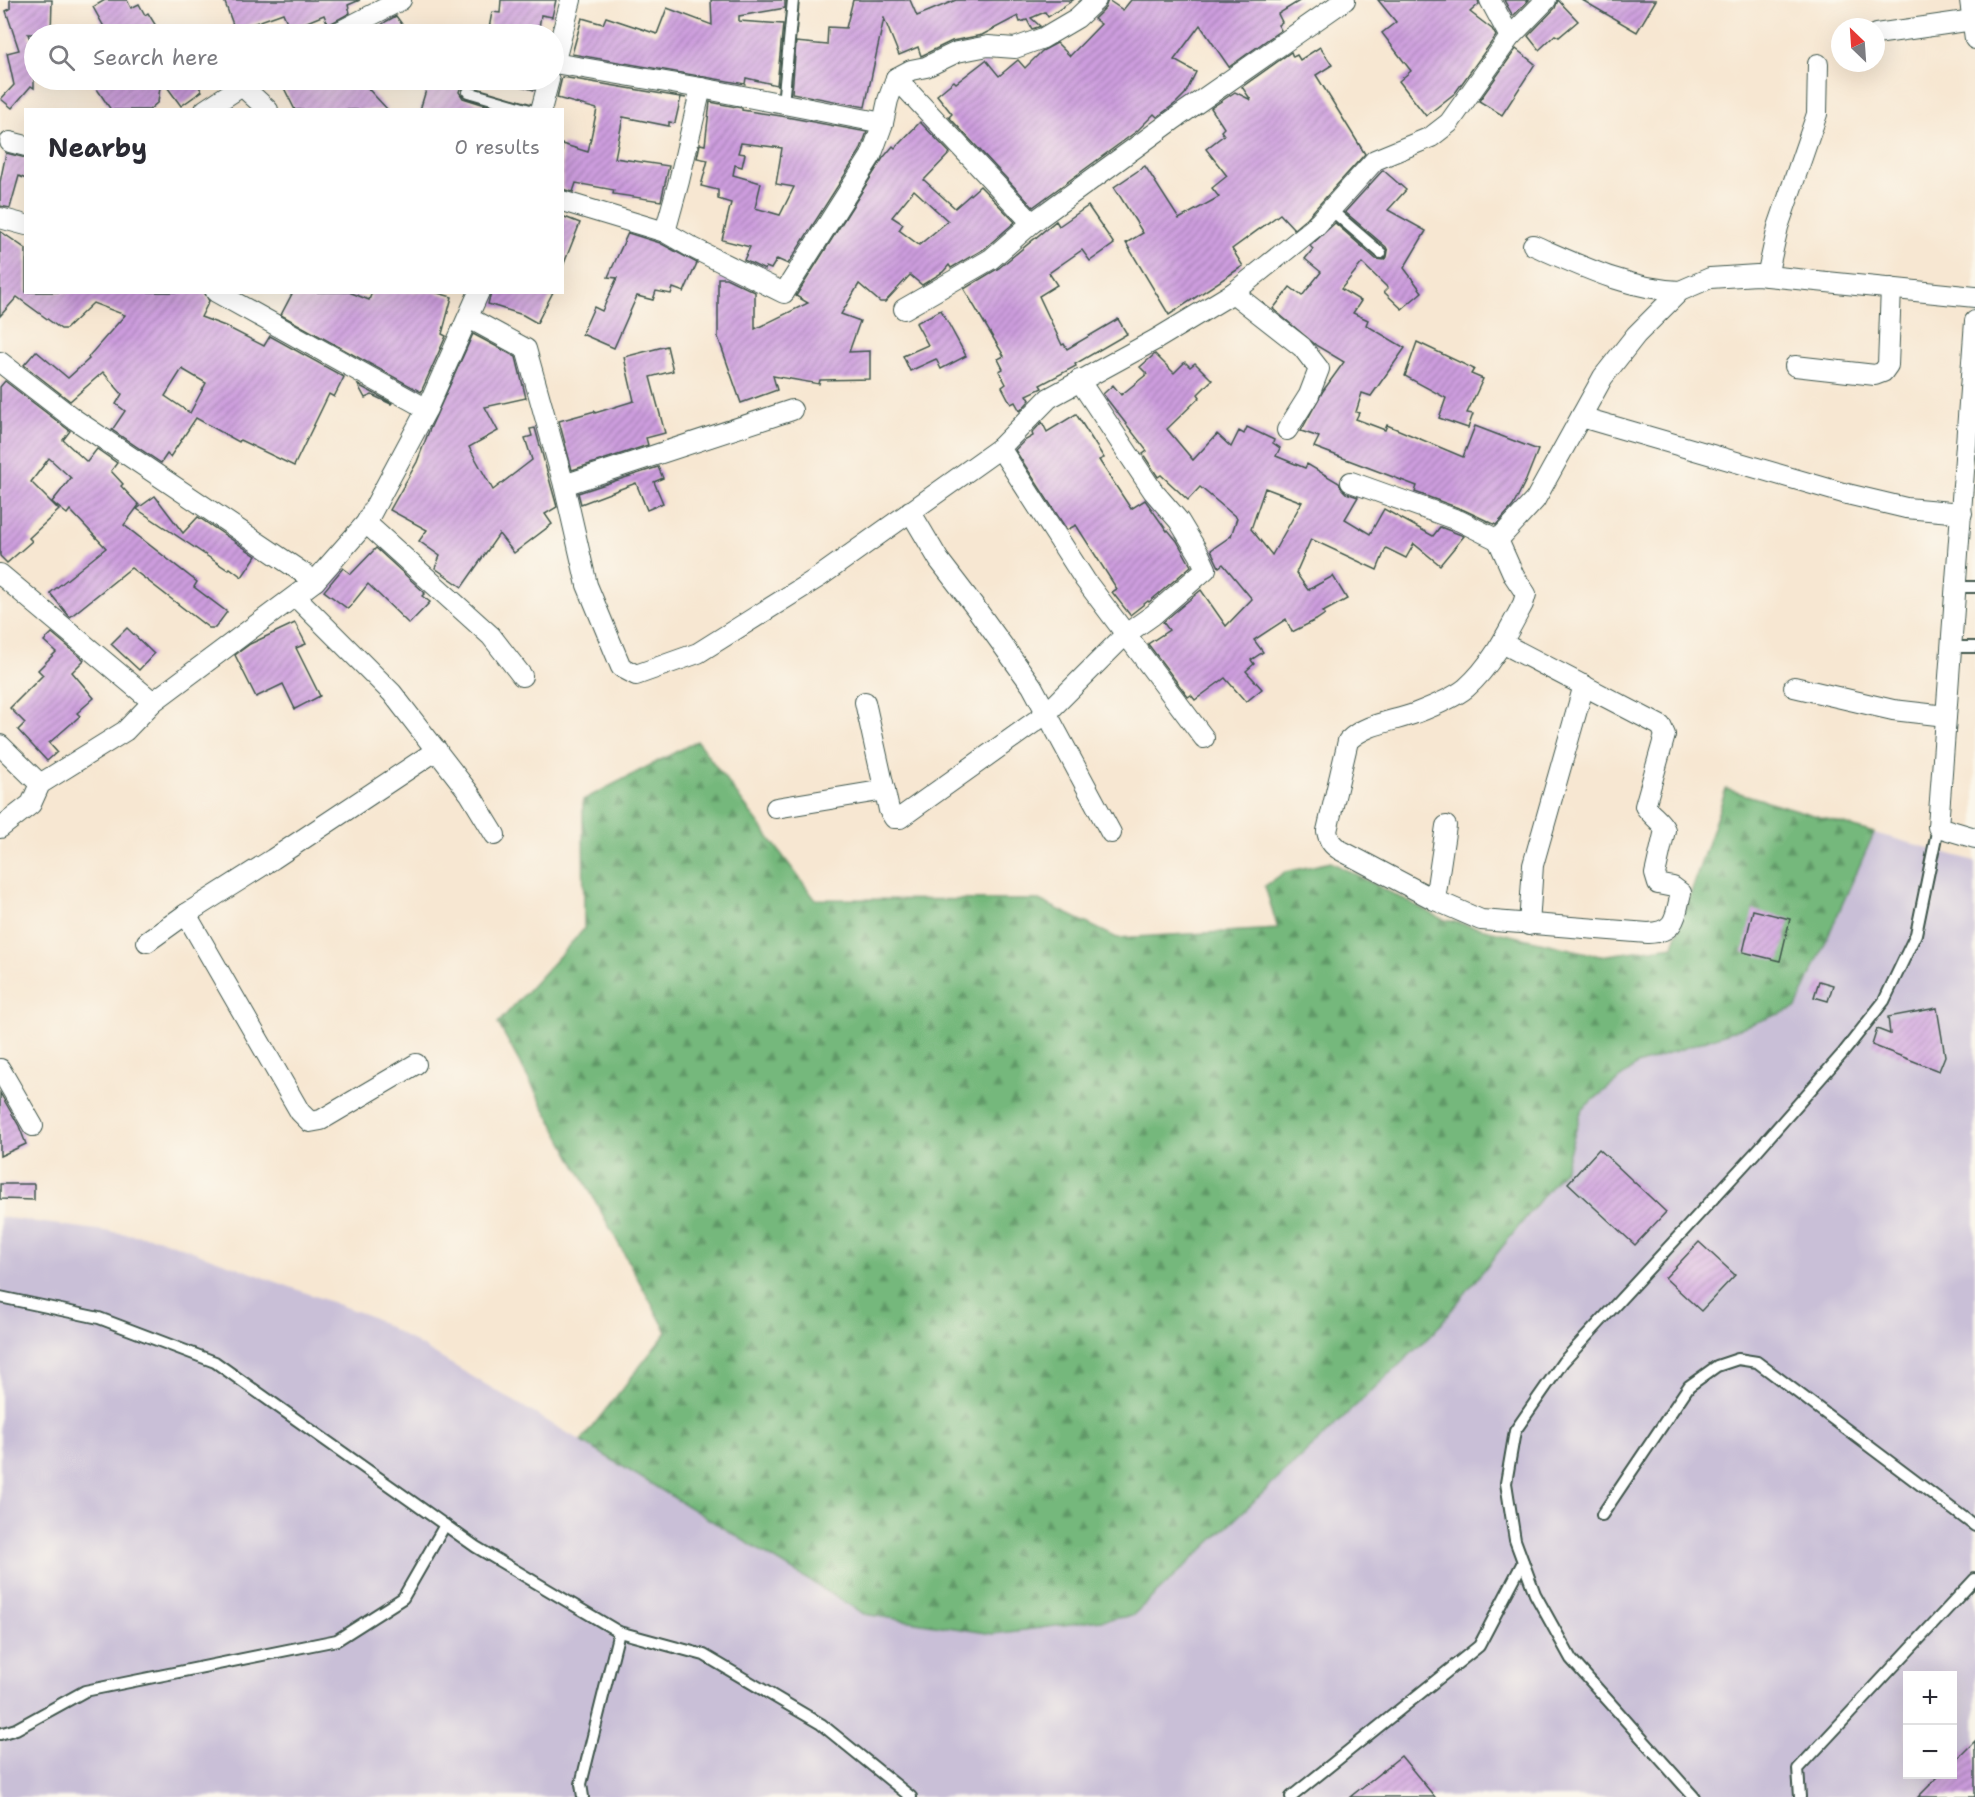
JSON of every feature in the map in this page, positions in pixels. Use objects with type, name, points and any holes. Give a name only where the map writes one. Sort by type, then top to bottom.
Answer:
[{"type":"street","points":[[354,24],[401,0]]},
{"type":"street","points":[[564,26],[571,0]]},
{"type":"street","points":[[564,202],[665,232],[691,248],[784,293],[871,156],[896,78],[911,70],[926,67],[957,51],[988,46],[1015,48],[1043,38],[1077,18],[1096,0]]},
{"type":"street","points":[[903,309],[991,259],[1032,223],[1224,82],[1284,45],[1346,0]]},
{"type":"street","points":[[1490,0],[1510,37]]},
{"type":"street","points":[[469,318],[526,349],[564,485],[587,585],[621,667],[636,675],[698,653],[819,577],[1000,448],[1049,398],[1155,340],[1233,293],[1315,227],[1375,160],[1431,137],[1449,123],[1510,37],[1546,0]]},
{"type":"street","points":[[1885,34],[1974,33],[1970,0]]},
{"type":"street","points":[[1767,276],[1778,227],[1816,114],[1818,64]]},
{"type":"street","points":[[564,66],[701,88],[883,123]]},
{"type":"street","points":[[896,78],[1032,223]]},
{"type":"street","points":[[665,232],[701,88]]},
{"type":"street","points":[[209,108],[236,90]]},
{"type":"street","points":[[252,90],[266,108]]},
{"type":"street","points":[[542,108],[546,90]]},
{"type":"street","points":[[0,218],[24,224]]},
{"type":"street","points":[[1533,245],[1612,279],[1656,290],[1680,291]]},
{"type":"street","points":[[1498,540],[1535,500],[1603,377],[1629,344],[1680,291],[1710,278],[1767,276],[1975,297]]},
{"type":"street","points":[[1795,366],[1875,375],[1883,372],[1888,365],[1891,288]]},
{"type":"street","points":[[1233,293],[1302,347],[1318,369],[1309,395],[1287,430]]},
{"type":"street","points":[[220,294],[427,409]]},
{"type":"street","points":[[0,828],[31,804],[40,784],[124,731],[153,702],[315,581],[366,523],[427,409],[478,294]]},
{"type":"street","points":[[1975,321],[1966,587],[1952,647],[1938,827],[1975,838]]},
{"type":"street","points":[[0,362],[74,419],[315,581]]},
{"type":"street","points":[[865,702],[893,817],[900,818],[1047,713],[1126,634],[1153,615],[1206,569],[1179,521],[1153,491],[1079,380]]},
{"type":"street","points":[[564,485],[792,410]]},
{"type":"street","points":[[1581,417],[1843,494],[1906,508],[1969,514]]},
{"type":"street","points":[[1000,448],[1086,580],[1204,738]]},
{"type":"street","points":[[1351,482],[1460,521],[1498,540],[1514,576],[1526,594],[1523,604],[1492,660],[1464,689],[1416,713],[1365,729],[1348,741],[1327,831],[1332,845],[1435,900],[1481,920],[1648,933],[1668,929],[1674,921],[1681,893],[1674,887],[1658,884],[1654,874],[1665,830],[1645,806],[1665,735],[1661,726],[1502,643]]},
{"type":"street","points":[[910,511],[939,560],[1032,686],[1111,833]]},
{"type":"street","points":[[366,523],[491,636],[522,676]]},
{"type":"street","points":[[0,574],[153,702]]},
{"type":"street","points":[[296,597],[392,693],[470,794],[495,835]]},
{"type":"street","points":[[1529,925],[1533,865],[1584,685]]},
{"type":"street","points":[[1794,687],[1893,710],[1946,716]]},
{"type":"street","points":[[0,745],[40,784]]},
{"type":"street","points":[[147,942],[186,914],[437,750]]},
{"type":"street","points":[[776,808],[885,790]]},
{"type":"street","points":[[1435,900],[1446,826]]},
{"type":"street","points":[[186,914],[300,1112],[310,1122],[321,1120],[416,1064]]},
{"type":"street","points":[[0,1070],[33,1126]]},
{"type":"lane","points":[[783,104],[794,0]]},
{"type":"lane","points":[[468,92],[523,108]]},
{"type":"lane","points":[[1331,210],[1381,253]]},
{"type":"lane","points":[[1952,647],[1975,647]]},
{"type":"lane","points":[[1694,1797],[1570,1659],[1535,1594],[1515,1540],[1506,1483],[1515,1431],[1563,1362],[1756,1152],[1843,1053],[1884,1001],[1916,934],[1938,827]]},
{"type":"lane","points":[[0,1297],[99,1318],[215,1362],[476,1547],[619,1632],[704,1655],[821,1724],[911,1797]]},
{"type":"lane","points":[[1602,1515],[1689,1386],[1717,1366],[1738,1359],[1757,1362],[1975,1526]]},
{"type":"lane","points":[[0,1734],[16,1729],[85,1691],[337,1640],[403,1598],[445,1525]]},
{"type":"lane","points":[[1291,1797],[1479,1646],[1523,1562]]},
{"type":"lane","points":[[1800,1797],[1798,1769],[1975,1579]]},
{"type":"lane","points":[[583,1797],[581,1784],[619,1632]]},
{"type":"shaded area","points":[[1874,833],[1975,861],[1975,1797],[0,1797],[0,1217],[157,1238],[372,1317],[581,1441],[864,1614],[993,1634],[1132,1616],[1434,1332],[1564,1170],[1582,1109],[1637,1065],[1796,1008]]},
{"type":"green space","points":[[697,741],[815,899],[1039,900],[1117,938],[1278,929],[1265,886],[1285,872],[1331,862],[1442,919],[1600,956],[1673,946],[1726,789],[1874,833],[1796,1008],[1637,1065],[1582,1109],[1564,1170],[1434,1332],[1132,1616],[993,1634],[864,1614],[581,1441],[667,1332],[498,1023],[584,929],[583,800]]},
{"type":"building","points":[[10,0],[52,0],[51,24],[24,24],[24,90],[28,90],[12,108],[1,99],[14,85],[7,53],[19,50],[6,11],[10,9]]},
{"type":"building","points":[[105,0],[127,0],[131,8],[139,4],[145,15],[148,13],[155,24],[102,24],[93,7]]},
{"type":"building","points":[[224,0],[360,0],[348,5],[350,13],[330,24],[328,24],[324,15],[302,24],[288,24],[283,13],[252,24],[233,24]]},
{"type":"building","points":[[501,0],[556,0],[552,17],[541,15],[540,24],[490,24],[492,12],[500,13]]},
{"type":"building","points":[[711,0],[785,0],[785,8],[739,16],[739,21],[783,24],[777,85],[746,78],[745,84],[572,54],[582,18],[603,24],[606,17],[657,34],[667,8],[712,25]]},
{"type":"building","points":[[853,0],[910,0],[917,16],[956,0],[1073,0],[1048,17],[1045,12],[1031,18],[1040,26],[1038,27],[1032,29],[1027,20],[1020,22],[1018,16],[982,35],[952,41],[921,56],[918,47],[899,55],[884,18],[865,107],[792,93],[796,42],[827,45],[828,27],[846,28]]},
{"type":"building","points":[[1108,0],[1123,10],[1131,0],[1301,0],[1278,14],[1282,22],[1278,25],[1281,30],[1229,67],[1200,25],[1174,60],[1196,72],[1185,94],[1157,117],[1154,114],[1137,131],[1033,207],[949,117],[952,114],[937,95],[986,60],[999,76],[1018,60],[1025,68],[1042,51],[1057,43],[1070,56],[1101,24],[1094,19],[1105,8]]},
{"type":"building","points":[[1378,0],[1478,0],[1479,4],[1470,12],[1492,29],[1496,36],[1455,93],[1426,116],[1399,81],[1411,71],[1382,33],[1396,22]]},
{"type":"building","points":[[1504,0],[1529,0],[1513,16]]},
{"type":"building","points":[[1558,0],[1578,21],[1559,37],[1555,35],[1539,50],[1528,36],[1555,8]]},
{"type":"building","points":[[1582,0],[1656,0],[1637,32]]},
{"type":"building","points":[[396,16],[402,24],[383,24]]},
{"type":"building","points":[[1320,47],[1332,65],[1316,75],[1365,154],[1307,218],[1294,229],[1280,214],[1232,249],[1243,266],[1169,315],[1126,243],[1143,233],[1114,187],[1145,166],[1179,219],[1219,197],[1212,188],[1227,176],[1206,149],[1224,135],[1221,131],[1224,128],[1211,108],[1235,92],[1251,100],[1242,87],[1291,52],[1293,57],[1297,55],[1300,60]]},
{"type":"building","points":[[1516,49],[1535,64],[1502,115],[1479,101]]},
{"type":"building","points":[[564,77],[681,97],[675,123],[669,122],[669,126],[623,117],[615,158],[669,166],[661,201],[613,194],[614,190],[576,183],[573,192],[564,190],[564,145],[588,152],[597,109],[557,98],[559,90],[564,90]]},
{"type":"building","points":[[98,90],[160,90],[158,102],[151,108],[110,108]]},
{"type":"building","points":[[169,90],[201,90],[202,91],[181,106]]},
{"type":"building","points":[[285,90],[369,90],[386,108],[294,108]]},
{"type":"building","points":[[426,90],[460,90],[463,98],[495,108],[421,108]]},
{"type":"building","points":[[710,102],[742,108],[742,110],[867,132],[860,151],[788,264],[777,259],[771,269],[766,267],[765,270],[744,260],[750,247],[722,240],[731,203],[718,199],[718,190],[701,186],[708,160],[697,158],[700,144],[705,145]],"holes":[[[741,143],[782,148],[776,184],[794,187],[780,215],[755,208],[761,183],[733,175],[735,165],[742,167],[745,154],[738,153]]]},
{"type":"building","points":[[920,122],[950,153],[924,180],[955,208],[980,186],[1015,222],[984,249],[951,268],[949,265],[943,272],[922,285],[910,275],[885,302],[880,302],[859,284],[841,314],[860,321],[849,352],[870,351],[870,379],[820,380],[819,384],[773,376],[777,390],[741,403],[718,337],[718,278],[726,278],[755,292],[755,329],[808,303],[796,296],[883,158],[893,146],[895,148]],"holes":[[[914,190],[948,221],[919,245],[899,230],[903,224],[892,217]]]},
{"type":"building","points":[[6,153],[24,158],[24,178],[19,176],[10,208],[0,206],[0,182]]},
{"type":"building","points":[[1383,170],[1406,190],[1388,210],[1426,231],[1404,268],[1422,292],[1402,309],[1384,292],[1388,288],[1362,263],[1341,289],[1361,301],[1353,313],[1368,320],[1366,325],[1405,348],[1371,396],[1362,393],[1356,419],[1385,430],[1387,425],[1463,457],[1475,426],[1538,450],[1513,506],[1496,525],[1464,510],[1415,492],[1417,486],[1314,447],[1319,437],[1301,431],[1323,391],[1344,362],[1317,346],[1273,309],[1290,287],[1302,296],[1321,272],[1305,259],[1313,249],[1310,246],[1335,223],[1376,259],[1383,260],[1387,257],[1386,247],[1345,212]]},
{"type":"building","points":[[1088,206],[1114,244],[1090,261],[1082,250],[1049,273],[1057,285],[1039,296],[1062,345],[1064,344],[1067,349],[1118,319],[1127,334],[1075,364],[1076,366],[1040,385],[1042,388],[1027,395],[1030,400],[1020,411],[1015,402],[1011,404],[1002,387],[1006,384],[999,371],[1003,369],[998,359],[1004,356],[964,289],[999,268],[1056,221],[1059,226]]},
{"type":"building","points":[[564,217],[580,223],[564,263]]},
{"type":"building","points":[[0,231],[24,248],[24,294],[205,294],[209,301],[201,317],[225,326],[264,346],[270,336],[344,377],[334,397],[329,394],[294,466],[240,440],[239,442],[196,418],[170,457],[167,454],[161,463],[112,430],[125,411],[116,404],[122,394],[103,372],[70,401],[24,365],[36,351],[68,378],[89,359],[88,357],[125,315],[93,303],[66,329],[61,329],[17,297],[0,316]],"holes":[[[182,369],[206,383],[190,413],[165,396]]]},
{"type":"building","points":[[628,233],[660,243],[697,263],[684,292],[673,288],[671,294],[656,291],[653,300],[637,296],[614,348],[582,334],[594,307],[602,311],[617,278],[608,277]]},
{"type":"building","points":[[292,294],[354,294],[369,300],[371,294],[441,294],[452,297],[442,334],[446,336],[421,392],[281,315]]},
{"type":"building","points":[[490,294],[552,294],[537,323],[523,315],[488,304]]},
{"type":"building","points":[[941,310],[966,356],[941,369],[936,359],[910,371],[903,356],[928,345],[916,323]]},
{"type":"building","points":[[473,334],[516,357],[526,398],[485,407],[498,431],[469,447],[493,490],[532,460],[525,438],[532,436],[530,429],[535,428],[557,507],[545,514],[552,524],[514,553],[499,534],[462,587],[435,568],[440,556],[419,541],[427,530],[390,510],[417,462]]},
{"type":"building","points":[[1417,342],[1474,369],[1471,374],[1483,379],[1467,413],[1473,414],[1468,428],[1439,418],[1446,398],[1405,376]]},
{"type":"building","points":[[667,346],[673,371],[650,377],[665,433],[646,438],[648,445],[572,470],[559,421],[634,401],[624,357]]},
{"type":"building","points":[[1155,354],[1174,373],[1185,362],[1190,367],[1195,363],[1212,380],[1198,394],[1200,397],[1167,429],[1193,460],[1217,434],[1231,447],[1239,431],[1244,434],[1247,427],[1274,440],[1273,443],[1280,448],[1276,456],[1305,468],[1307,464],[1339,483],[1346,493],[1358,497],[1345,519],[1370,534],[1384,509],[1433,536],[1440,527],[1464,536],[1440,565],[1414,544],[1406,558],[1386,548],[1377,570],[1311,539],[1296,573],[1308,590],[1333,576],[1347,599],[1323,612],[1325,614],[1316,620],[1292,632],[1286,619],[1254,640],[1263,652],[1251,660],[1254,664],[1246,671],[1262,689],[1246,702],[1225,678],[1195,700],[1191,695],[1188,697],[1148,644],[1169,630],[1163,622],[1201,590],[1226,626],[1252,599],[1223,564],[1219,567],[1211,550],[1231,536],[1237,518],[1200,487],[1188,500],[1161,475],[1158,477],[1143,454],[1147,451],[1103,394],[1113,385],[1121,395],[1147,374],[1140,367]],"holes":[[[1265,488],[1302,502],[1272,555],[1251,529]]]},
{"type":"building","points":[[5,381],[70,431],[63,440],[87,462],[97,449],[117,463],[111,471],[123,484],[121,486],[139,505],[124,525],[197,582],[194,587],[227,612],[215,628],[209,628],[131,568],[70,617],[68,615],[50,593],[106,548],[70,510],[67,514],[52,502],[71,478],[49,458],[31,482],[59,510],[29,538],[32,541],[7,563],[0,556],[0,387]]},
{"type":"building","points":[[358,385],[392,403],[372,395],[365,398]]},
{"type":"building","points":[[1076,414],[1104,458],[1099,460],[1131,509],[1145,500],[1177,541],[1191,566],[1130,615],[1112,592],[1117,589],[1076,525],[1067,530],[1015,450],[1033,436],[1032,433],[1042,422],[1047,432]]},
{"type":"building","points":[[658,467],[663,478],[654,482],[663,503],[647,510],[636,483],[581,504],[578,493]]},
{"type":"building","points":[[155,496],[183,533],[198,517],[256,556],[242,577],[137,509]]},
{"type":"building","points":[[376,548],[425,593],[422,596],[430,602],[409,624],[368,584],[348,609],[324,591],[343,568],[351,574]]},
{"type":"building","points":[[295,623],[306,644],[296,648],[320,696],[295,709],[283,684],[256,697],[235,655],[250,644]]},
{"type":"building","points":[[127,628],[154,654],[139,670],[111,644]]},
{"type":"building","points":[[52,633],[84,660],[72,672],[94,698],[77,713],[80,716],[49,743],[57,752],[47,761],[18,730],[25,723],[10,708],[43,675],[38,670],[56,652],[44,641]]},
{"type":"building","points":[[1753,910],[1790,919],[1780,961],[1743,952]]},
{"type":"building","points":[[1819,981],[1833,985],[1828,1001],[1814,997]]},
{"type":"building","points":[[1937,1008],[1945,1056],[1939,1071],[1872,1045],[1877,1029],[1890,1034],[1888,1017]]},
{"type":"building","points":[[0,1093],[19,1126],[26,1144],[0,1156]]},
{"type":"building","points":[[1599,1149],[1666,1212],[1635,1245],[1568,1183]]},
{"type":"building","points":[[0,1184],[34,1184],[34,1200],[0,1199]]},
{"type":"building","points":[[1699,1242],[1735,1275],[1701,1311],[1665,1278]]},
{"type":"building","points":[[1975,1741],[1975,1797],[1918,1797],[1936,1779],[1957,1779],[1957,1759]]},
{"type":"building","points":[[1401,1756],[1435,1797],[1350,1797]]}]
